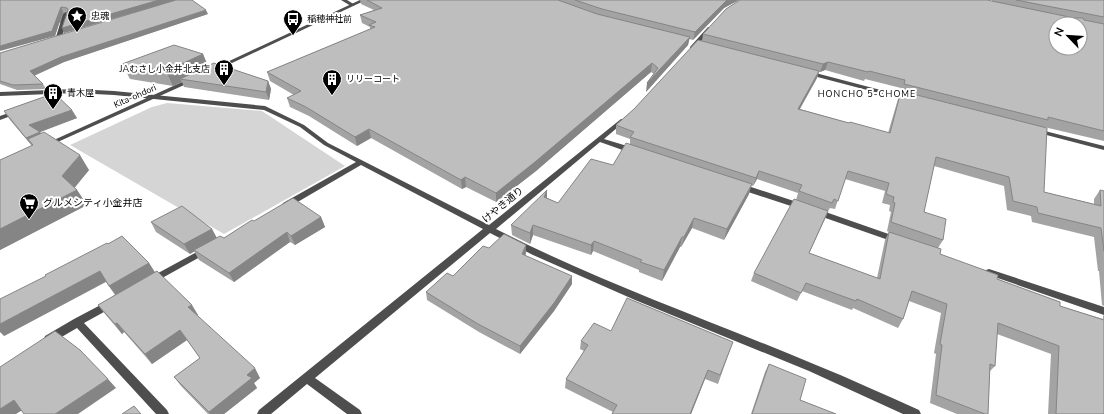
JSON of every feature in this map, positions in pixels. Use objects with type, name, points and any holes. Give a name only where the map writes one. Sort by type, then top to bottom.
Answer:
[{"type":"street","points":[[343,0],[353,5]]},
{"type":"street","points":[[205,74],[364,0]]},
{"type":"street","points":[[59,38],[66,14]]},
{"type":"street","points":[[685,55],[716,21]]},
{"type":"street","points":[[52,40],[66,35]]},
{"type":"street","points":[[688,42],[703,46]]},
{"type":"street","points":[[804,72],[919,101]]},
{"type":"street","name":"Kita-ohdori","points":[[41,148],[198,77]]},
{"type":"street","points":[[52,99],[74,91]]},
{"type":"street","points":[[0,94],[74,91],[156,97],[265,108],[302,126],[326,144],[543,256],[638,297],[813,368],[915,414]]},
{"type":"street","points":[[0,118],[22,110]]},
{"type":"street","name":"けやき通り","points":[[263,414],[491,230],[630,115]]},
{"type":"street","points":[[1030,130],[1104,148]]},
{"type":"street","points":[[600,140],[646,155]]},
{"type":"street","points":[[278,209],[362,162]]},
{"type":"street","points":[[736,185],[908,244]]},
{"type":"street","points":[[147,283],[216,244]]},
{"type":"street","points":[[980,269],[1104,311]]},
{"type":"street","points":[[39,345],[119,299]]},
{"type":"street","points":[[77,322],[163,414]]},
{"type":"street","points":[[307,378],[356,414]]},
{"type":"shaded area","points":[[167,103],[262,111],[345,166],[224,234],[70,145],[152,107]]},
{"type":"building","points":[[0,0],[159,0],[62,28],[68,10],[67,8],[61,7],[52,31],[0,46]]},
{"type":"building","points":[[176,0],[192,0],[206,10],[61,57],[30,71],[43,84],[13,85],[0,81],[0,53]]},
{"type":"building","points":[[367,0],[558,0],[597,14],[690,37],[647,83],[658,68],[652,63],[496,193],[465,177],[461,180],[369,129],[355,137],[306,107],[287,98],[301,91],[267,72],[375,27],[369,25],[376,22],[360,15],[382,8]]},
{"type":"building","points":[[575,0],[727,0],[695,32],[602,9]]},
{"type":"building","points":[[740,0],[987,0],[1064,16],[1048,16],[1048,56],[1088,56],[1088,21],[1104,24],[1104,131],[1048,117],[1048,120],[904,84],[905,80],[869,71],[828,62],[823,64],[703,34],[726,9]]},
{"type":"building","points":[[1016,0],[1104,0],[1104,17]]},
{"type":"building","points":[[698,40],[819,71],[798,109],[849,123],[850,122],[890,133],[901,91],[1047,128],[1044,192],[1101,206],[1100,190],[1104,191],[1104,251],[1101,228],[1038,213],[1037,207],[1013,201],[1009,177],[936,157],[924,212],[946,219],[943,240],[891,222],[895,203],[893,202],[894,197],[886,194],[889,183],[848,171],[838,201],[834,199],[832,203],[799,191],[802,185],[759,171],[756,178],[630,137],[634,132],[616,125],[634,109]]},
{"type":"building","points":[[174,45],[203,54],[166,71],[122,64]]},
{"type":"building","points":[[214,63],[268,81],[266,92],[180,79]]},
{"type":"building","points":[[53,92],[72,110],[29,125],[40,132],[26,138],[4,111],[52,94],[49,93]]},
{"type":"building","points":[[44,132],[80,155],[62,176],[77,190],[0,229],[0,160],[33,145],[28,139]]},
{"type":"building","points":[[626,143],[752,184],[727,229],[694,218],[664,270],[640,262],[642,260],[594,241],[591,245],[533,225],[530,233],[511,225],[547,190],[544,197],[558,203],[591,159],[613,165]]},
{"type":"building","points":[[293,198],[321,217],[291,236],[287,232],[229,273],[194,250],[220,236],[224,238],[252,220],[254,221]]},
{"type":"building","points":[[794,199],[828,211],[809,253],[880,279],[889,232],[941,249],[940,254],[998,275],[997,279],[1060,302],[1060,306],[1104,320],[1104,414],[1056,414],[1059,346],[998,323],[995,366],[990,364],[988,414],[985,414],[936,395],[942,345],[940,344],[947,304],[912,291],[903,319],[857,299],[856,301],[806,283],[801,293],[754,273]]},
{"type":"building","points":[[182,206],[212,229],[184,244],[151,222]]},
{"type":"building","points":[[504,234],[526,245],[522,254],[572,276],[554,303],[520,346],[478,324],[426,292],[447,273],[453,276],[483,246],[489,248]]},
{"type":"building","points":[[122,236],[149,263],[109,286],[100,271],[0,324],[0,299]]},
{"type":"building","points":[[157,271],[192,305],[188,307],[255,368],[247,375],[252,378],[209,412],[174,377],[200,358],[180,330],[145,354],[117,323],[115,324],[98,305]]},
{"type":"building","points":[[627,298],[733,342],[720,375],[708,370],[690,414],[612,414],[617,405],[566,379],[588,345],[581,341],[594,323],[611,331]]},
{"type":"building","points":[[55,331],[80,350],[108,379],[55,414],[24,414],[14,400],[0,409],[0,367]]},
{"type":"building","points":[[769,364],[806,379],[800,400],[836,414],[752,414]]},
{"type":"building","points":[[134,406],[141,414],[122,414]]},
{"type":"waterway","points":[[0,25],[75,11],[170,0]]},
{"type":"place","name":"忠魂","points":[[77,33]]},
{"type":"place","name":"稲穂神社前","points":[[293,36]]},
{"type":"place","name":"JAむさし小金井北支店","points":[[224,86]]},
{"type":"place","name":"リリーコート","points":[[332,96]]},
{"type":"place","name":"青木屋","points":[[53,110]]},
{"type":"place","name":"グルメシティ小金井店","points":[[29,220]]},
{"type":"district","name":"HONCHO 5-CHOME","points":[[867,94]]}]
